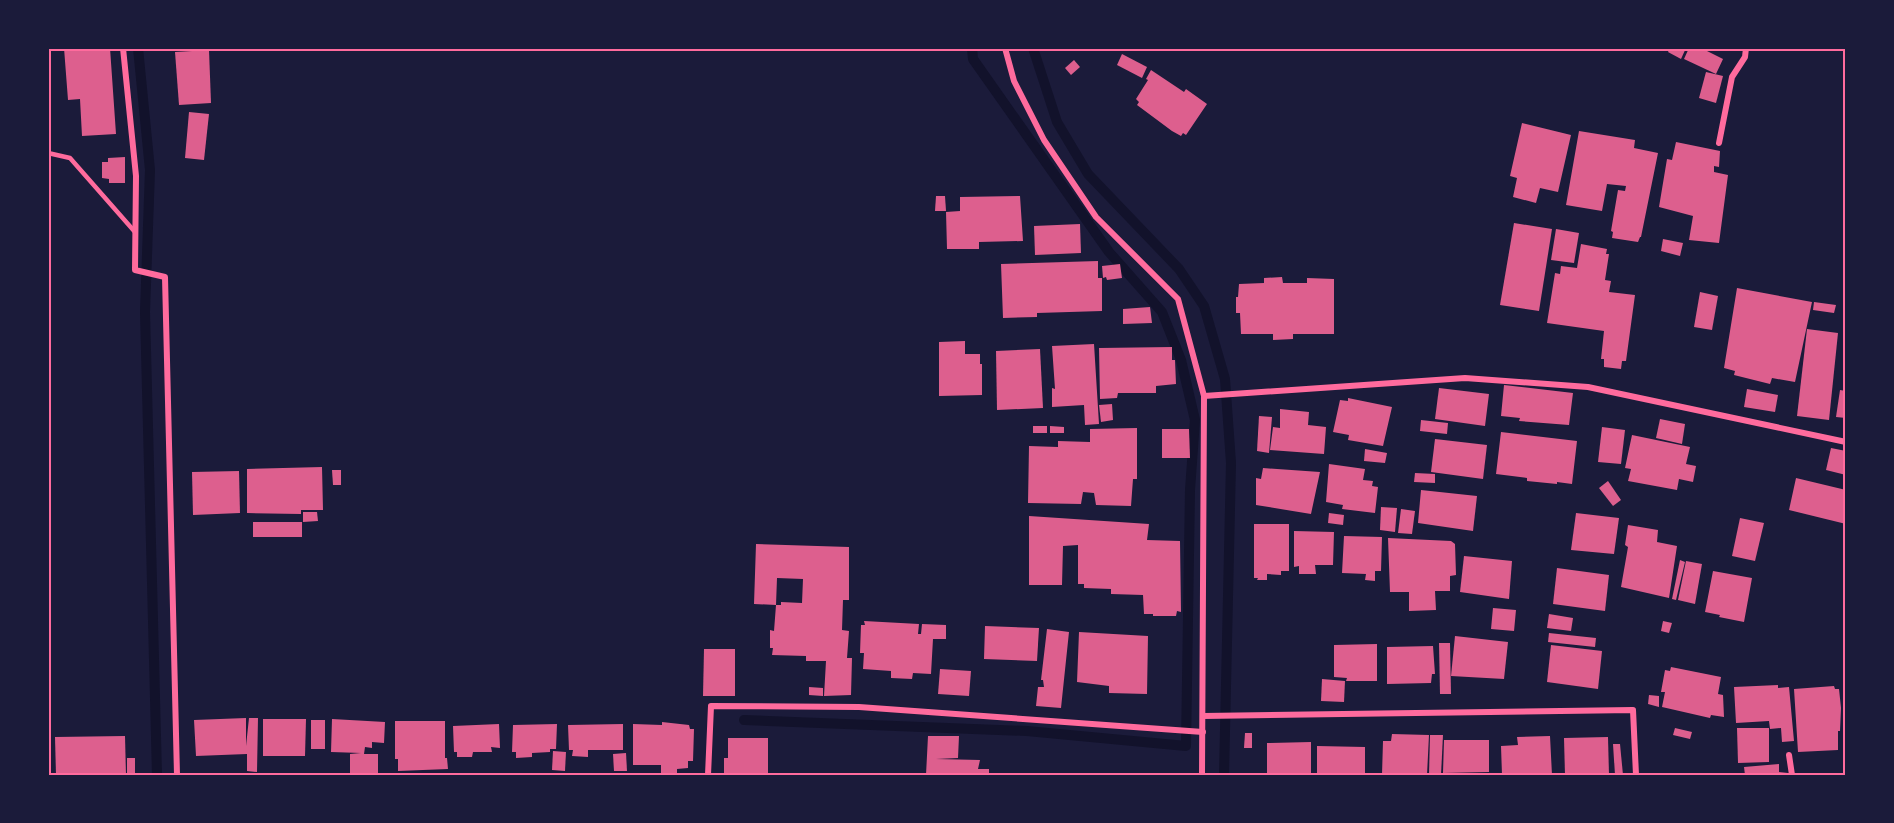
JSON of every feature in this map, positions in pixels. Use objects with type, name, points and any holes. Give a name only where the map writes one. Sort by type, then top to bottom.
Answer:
[{"type":"street","points":[[123,48],[136,176],[135,270],[165,277],[177,775]]},
{"type":"street","points":[[1005,48],[1014,81],[1044,140],[1096,217],[1178,299],[1204,396],[1202,775]]},
{"type":"street","points":[[1719,143],[1732,77],[1745,57],[1746,48]]},
{"type":"street","points":[[1204,396],[1465,378],[1588,387],[1846,442]]},
{"type":"street","points":[[708,775],[711,706],[859,707],[1203,732]]},
{"type":"street","points":[[1203,716],[1633,710],[1636,775]]},
{"type":"street","points":[[1789,755],[1792,775]]},
{"type":"lane","points":[[48,153],[70,158],[135,232]]},
{"type":"building","points":[[64,48],[110,48],[116,134],[82,136],[80,99],[68,100]]},
{"type":"building","points":[[1670,48],[1686,48],[1681,59],[1668,52]]},
{"type":"building","points":[[1689,48],[1701,48],[1723,59],[1716,74],[1684,59]]},
{"type":"building","points":[[209,50],[211,103],[179,105],[175,52]]},
{"type":"building","points":[[1122,54],[1147,67],[1142,78],[1117,65]]},
{"type":"building","points":[[1074,60],[1080,67],[1071,75],[1065,68]]},
{"type":"building","points":[[1151,70],[1184,92],[1186,89],[1207,104],[1186,135],[1183,133],[1181,136],[1172,131],[1137,105],[1139,102],[1136,99],[1148,80],[1146,79]]},
{"type":"building","points":[[1706,72],[1723,76],[1716,103],[1699,98]]},
{"type":"building","points":[[189,112],[209,114],[204,160],[185,158]]},
{"type":"building","points":[[1522,123],[1571,135],[1558,192],[1540,188],[1536,203],[1513,197],[1517,178],[1510,176]]},
{"type":"building","points":[[1579,131],[1635,140],[1634,148],[1658,153],[1641,237],[1638,242],[1612,238],[1613,232],[1611,231],[1618,190],[1625,191],[1626,186],[1607,184],[1602,211],[1566,205]]},
{"type":"building","points":[[1676,142],[1720,151],[1719,167],[1714,166],[1714,172],[1728,175],[1719,243],[1689,240],[1693,216],[1659,207],[1667,159],[1672,160]]},
{"type":"building","points":[[125,157],[125,183],[109,183],[109,179],[102,178],[102,162],[108,162],[108,158]]},
{"type":"building","points":[[936,196],[945,196],[946,211],[935,211]]},
{"type":"building","points":[[1020,196],[1023,241],[979,242],[979,249],[947,249],[946,212],[960,211],[960,197]]},
{"type":"building","points":[[1514,223],[1552,229],[1539,311],[1500,305]]},
{"type":"building","points":[[1080,224],[1081,253],[1035,255],[1034,226]]},
{"type":"building","points":[[1556,229],[1579,233],[1574,263],[1551,260]]},
{"type":"building","points":[[1663,239],[1683,243],[1680,256],[1661,251]]},
{"type":"building","points":[[1581,244],[1607,249],[1606,254],[1609,254],[1605,280],[1611,281],[1609,292],[1635,295],[1626,361],[1622,361],[1621,369],[1604,367],[1604,359],[1601,359],[1604,331],[1547,323],[1555,273],[1560,274],[1561,266],[1577,268]]},
{"type":"building","points":[[1098,261],[1098,278],[1102,278],[1102,311],[1037,313],[1037,317],[1003,318],[1001,264]]},
{"type":"building","points":[[1120,264],[1122,278],[1107,280],[1106,277],[1103,278],[1102,266]]},
{"type":"building","points":[[1282,277],[1283,283],[1307,283],[1307,278],[1334,279],[1334,334],[1293,334],[1293,339],[1273,340],[1273,334],[1241,334],[1240,313],[1236,313],[1239,284],[1264,283],[1264,278]]},
{"type":"building","points":[[1737,288],[1812,302],[1795,382],[1772,378],[1770,384],[1734,375],[1735,371],[1724,368]]},
{"type":"building","points":[[1700,292],[1718,296],[1712,330],[1694,327]]},
{"type":"building","points":[[1814,302],[1836,305],[1834,313],[1813,310]]},
{"type":"building","points":[[1150,307],[1152,323],[1123,324],[1123,309]]},
{"type":"building","points":[[1807,329],[1838,333],[1829,420],[1797,416]]},
{"type":"building","points":[[965,341],[965,354],[980,354],[982,395],[939,396],[939,342]]},
{"type":"building","points":[[1094,344],[1099,424],[1085,425],[1084,405],[1052,407],[1052,388],[1055,389],[1052,346]]},
{"type":"building","points":[[1172,347],[1176,384],[1156,386],[1156,393],[1118,393],[1117,398],[1100,399],[1099,348]]},
{"type":"building","points":[[1040,349],[1043,408],[997,410],[996,351]]},
{"type":"building","points":[[1504,385],[1573,393],[1569,425],[1519,421],[1520,418],[1501,416]]},
{"type":"building","points":[[1439,388],[1489,394],[1485,426],[1435,419]]},
{"type":"building","points":[[1747,389],[1778,395],[1775,412],[1744,407]]},
{"type":"building","points":[[1840,390],[1846,391],[1846,418],[1836,417]]},
{"type":"building","points":[[1348,398],[1392,407],[1383,446],[1348,440],[1349,435],[1333,432],[1340,400],[1348,401]]},
{"type":"building","points":[[1112,404],[1113,420],[1101,422],[1099,405]]},
{"type":"building","points":[[1280,409],[1309,412],[1308,425],[1326,427],[1324,454],[1270,450],[1273,427],[1280,428]]},
{"type":"building","points":[[1259,416],[1272,417],[1269,453],[1257,451]]},
{"type":"building","points":[[1660,419],[1685,424],[1682,444],[1656,438]]},
{"type":"building","points":[[1421,420],[1448,423],[1447,434],[1420,431]]},
{"type":"building","points":[[1033,426],[1047,426],[1047,433],[1033,433]]},
{"type":"building","points":[[1050,426],[1064,427],[1064,433],[1050,433]]},
{"type":"building","points":[[1602,427],[1625,430],[1621,464],[1598,462]]},
{"type":"building","points":[[1137,428],[1137,479],[1133,479],[1131,506],[1096,505],[1094,493],[1083,492],[1081,504],[1028,503],[1029,446],[1058,447],[1058,441],[1090,442],[1090,429]]},
{"type":"building","points":[[1162,429],[1189,429],[1190,458],[1162,458]]},
{"type":"building","points":[[1501,432],[1577,441],[1572,484],[1527,481],[1527,478],[1496,474]]},
{"type":"building","points":[[1632,435],[1690,447],[1686,464],[1696,466],[1693,482],[1679,479],[1677,490],[1628,481],[1631,469],[1625,468]]},
{"type":"building","points":[[1435,439],[1487,445],[1483,479],[1431,472]]},
{"type":"building","points":[[1831,448],[1846,451],[1846,475],[1826,470]]},
{"type":"building","points":[[1365,449],[1387,453],[1385,463],[1364,461]]},
{"type":"building","points":[[1329,464],[1365,469],[1363,480],[1373,481],[1372,486],[1378,487],[1375,513],[1342,509],[1343,505],[1326,502]]},
{"type":"building","points":[[322,467],[323,510],[301,510],[301,514],[247,513],[247,469]]},
{"type":"building","points":[[1263,468],[1320,472],[1311,514],[1256,505],[1256,478],[1261,479]]},
{"type":"building","points":[[332,470],[341,470],[341,485],[333,485]]},
{"type":"building","points":[[239,471],[240,513],[193,515],[192,472]]},
{"type":"building","points":[[1415,473],[1435,474],[1435,483],[1414,482]]},
{"type":"building","points":[[1796,478],[1846,490],[1846,524],[1789,510]]},
{"type":"building","points":[[1608,481],[1621,500],[1613,506],[1599,488]]},
{"type":"building","points":[[1421,490],[1477,496],[1473,531],[1418,523]]},
{"type":"building","points":[[1381,507],[1397,508],[1395,532],[1380,530]]},
{"type":"building","points":[[1401,509],[1415,511],[1412,534],[1398,533]]},
{"type":"building","points":[[303,512],[317,512],[318,521],[303,522]]},
{"type":"building","points":[[1329,513],[1344,515],[1343,525],[1328,523]]},
{"type":"building","points":[[1576,513],[1619,518],[1614,554],[1571,550]]},
{"type":"building","points":[[1029,516],[1149,524],[1147,540],[1180,541],[1181,612],[1177,611],[1176,616],[1144,614],[1143,595],[1111,594],[1111,589],[1084,588],[1084,584],[1078,584],[1078,545],[1063,546],[1062,585],[1029,585]]},
{"type":"building","points":[[1740,518],[1764,523],[1755,561],[1732,556]]},
{"type":"building","points":[[253,522],[302,522],[302,537],[253,537]]},
{"type":"building","points":[[1254,524],[1289,524],[1289,571],[1281,571],[1281,575],[1267,574],[1267,580],[1254,578]]},
{"type":"building","points":[[1628,525],[1658,530],[1657,542],[1677,546],[1669,598],[1621,587],[1628,547],[1625,545]]},
{"type":"building","points":[[1294,531],[1334,532],[1333,565],[1315,565],[1316,574],[1299,574],[1299,566],[1294,567]]},
{"type":"building","points":[[1344,536],[1382,537],[1381,571],[1375,571],[1375,581],[1365,580],[1366,574],[1342,573]]},
{"type":"building","points":[[1388,538],[1451,541],[1455,544],[1456,575],[1450,576],[1450,591],[1435,591],[1436,610],[1409,611],[1409,592],[1390,592]]},
{"type":"building","points":[[756,544],[849,547],[849,600],[843,600],[842,630],[849,631],[847,658],[852,658],[851,695],[824,696],[826,661],[806,661],[806,656],[772,655],[770,630],[774,631],[776,605],[754,604]],"holes":[[[777,578],[803,579],[802,603],[781,602],[781,605],[776,605]]]},
{"type":"building","points":[[1464,556],[1512,561],[1509,599],[1460,592]]},
{"type":"building","points":[[1680,560],[1685,562],[1676,600],[1672,599]]},
{"type":"building","points":[[1686,561],[1702,564],[1695,604],[1678,600]]},
{"type":"building","points":[[1557,568],[1609,575],[1605,611],[1553,604]]},
{"type":"building","points":[[1713,571],[1752,578],[1744,622],[1705,612]]},
{"type":"building","points":[[1493,608],[1516,610],[1514,631],[1491,629]]},
{"type":"building","points":[[1549,614],[1573,618],[1571,631],[1547,628]]},
{"type":"building","points":[[864,621],[919,624],[918,634],[921,634],[922,624],[946,625],[946,639],[933,639],[931,674],[913,673],[912,679],[891,678],[891,671],[863,669],[864,653],[860,653],[861,625],[865,625]]},
{"type":"building","points":[[1663,621],[1672,623],[1669,633],[1661,631]]},
{"type":"building","points":[[985,626],[1039,628],[1037,661],[984,659]]},
{"type":"building","points":[[1047,629],[1069,632],[1061,708],[1036,706],[1038,687],[1044,687],[1043,680],[1041,680]]},
{"type":"building","points":[[1079,632],[1148,636],[1147,694],[1109,693],[1109,686],[1077,682]]},
{"type":"building","points":[[1549,633],[1596,638],[1595,647],[1548,642]]},
{"type":"building","points":[[1455,636],[1508,642],[1504,679],[1451,676]]},
{"type":"building","points":[[1439,643],[1450,643],[1451,694],[1440,694]]},
{"type":"building","points":[[1377,644],[1377,681],[1346,681],[1347,678],[1334,677],[1334,645]]},
{"type":"building","points":[[1551,645],[1602,651],[1598,689],[1547,682]]},
{"type":"building","points":[[1433,646],[1435,674],[1432,674],[1431,683],[1387,684],[1387,647]]},
{"type":"building","points":[[704,649],[735,649],[735,696],[703,696]]},
{"type":"building","points":[[1671,667],[1721,677],[1718,694],[1723,695],[1724,717],[1711,715],[1710,718],[1662,707],[1665,692],[1661,692],[1665,670],[1670,671]]},
{"type":"building","points":[[940,669],[971,671],[969,696],[938,694]]},
{"type":"building","points":[[1322,679],[1345,681],[1344,702],[1321,701]]},
{"type":"building","points":[[1778,685],[1778,688],[1789,687],[1794,741],[1782,742],[1781,728],[1770,729],[1769,721],[1736,723],[1734,687]]},
{"type":"building","points":[[1834,686],[1835,689],[1839,689],[1841,708],[1838,750],[1798,752],[1794,689]]},
{"type":"building","points":[[809,687],[823,688],[823,696],[809,695]]},
{"type":"building","points":[[1649,695],[1659,696],[1659,707],[1648,704]]},
{"type":"building","points":[[246,718],[246,746],[249,718],[258,718],[257,772],[247,771],[247,754],[196,756],[194,720]]},
{"type":"building","points":[[263,719],[306,719],[305,756],[263,756]]},
{"type":"building","points":[[332,719],[385,722],[384,743],[372,742],[372,748],[365,747],[364,754],[378,754],[378,774],[350,773],[350,754],[361,753],[331,752]]},
{"type":"building","points":[[311,720],[325,720],[325,749],[311,749]]},
{"type":"building","points":[[395,721],[445,721],[445,758],[447,758],[448,769],[398,771],[398,759],[395,759]]},
{"type":"building","points":[[662,722],[689,725],[690,729],[694,729],[693,761],[688,761],[688,768],[677,769],[677,774],[661,775],[661,765],[633,765],[633,724],[662,725]]},
{"type":"building","points":[[499,724],[500,748],[491,747],[492,752],[473,752],[472,757],[457,757],[457,752],[454,752],[453,726]]},
{"type":"building","points":[[557,724],[556,749],[550,749],[550,752],[532,753],[532,757],[516,758],[516,752],[512,752],[513,725]]},
{"type":"building","points":[[623,724],[623,750],[588,750],[588,757],[572,756],[573,750],[569,750],[568,725]]},
{"type":"building","points":[[1675,728],[1692,732],[1690,739],[1673,735]]},
{"type":"building","points":[[1737,728],[1769,728],[1769,762],[1738,763]]},
{"type":"building","points":[[1245,733],[1252,733],[1252,748],[1244,748]]},
{"type":"building","points":[[1392,734],[1429,735],[1427,775],[1382,775],[1383,741],[1391,741]]},
{"type":"building","points":[[1430,735],[1443,735],[1441,775],[1429,775]]},
{"type":"building","points":[[125,736],[126,775],[56,775],[55,737]]},
{"type":"building","points":[[928,736],[959,736],[958,758],[936,759],[980,760],[978,769],[989,769],[989,775],[926,775]]},
{"type":"building","points":[[1550,736],[1552,775],[1502,775],[1501,746],[1518,745],[1517,737]]},
{"type":"building","points":[[1608,737],[1609,775],[1565,775],[1564,738]]},
{"type":"building","points":[[728,738],[768,738],[768,775],[724,775],[724,758],[728,758]]},
{"type":"building","points":[[1444,740],[1489,740],[1489,772],[1443,773]]},
{"type":"building","points":[[1311,742],[1311,775],[1267,775],[1267,743]]},
{"type":"building","points":[[1613,744],[1620,744],[1623,775],[1615,775]]},
{"type":"building","points":[[1317,746],[1365,747],[1365,775],[1317,775]]},
{"type":"building","points":[[553,751],[566,752],[565,771],[552,770]]},
{"type":"building","points":[[626,753],[627,771],[614,771],[613,754]]},
{"type":"building","points":[[127,758],[135,758],[135,775],[127,775]]},
{"type":"building","points":[[1779,764],[1779,772],[1788,773],[1788,775],[1745,775],[1744,767]]},
{"type":"waterway","points":[[138,48],[150,170],[145,312],[157,775]]},
{"type":"waterway","points":[[744,720],[1027,731],[1186,746],[1190,490],[1195,420],[1181,360],[1162,312],[1109,252],[973,59],[972,48]]},
{"type":"waterway","points":[[1033,48],[1057,122],[1088,174],[1179,269],[1204,306],[1225,379],[1231,463],[1224,775]]}]
